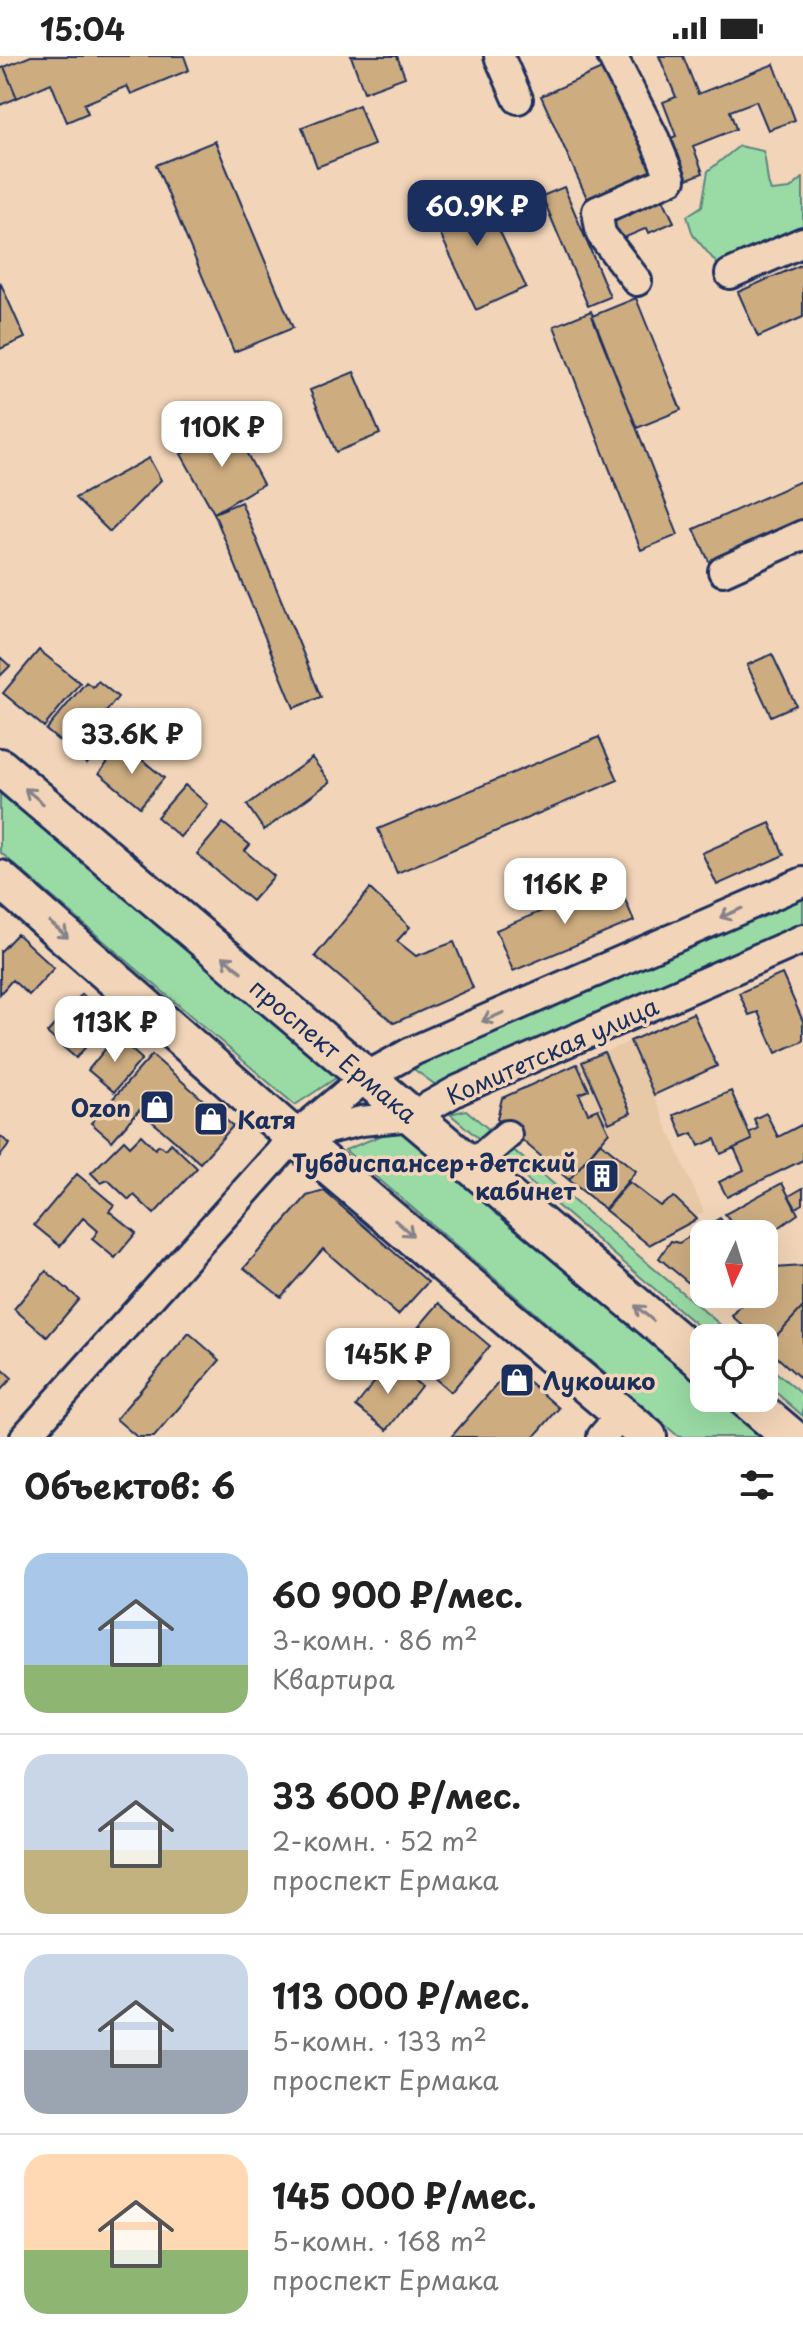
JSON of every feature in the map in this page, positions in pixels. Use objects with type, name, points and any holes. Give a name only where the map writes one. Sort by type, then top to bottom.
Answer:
[{"type":"main road","name":"проспект Ермака","points":[[0,767],[690,1351]]},
{"type":"main road","points":[[0,879],[624,1430]]},
{"type":"main road","points":[[762,1412],[791,1437]]},
{"type":"street","points":[[499,56],[518,99]]},
{"type":"street","points":[[612,56],[655,140],[671,179],[597,211],[601,234],[637,281]]},
{"type":"street","points":[[730,274],[803,242]]},
{"type":"street","points":[[723,571],[803,535]]},
{"type":"street","points":[[25,1437],[294,1137],[366,1077],[413,1051],[803,882]]},
{"type":"street","name":"Комитетская улица","points":[[294,1137],[361,1121],[412,1116],[458,1090],[803,939]]},
{"type":"street","points":[[471,1166],[507,1135]]},
{"type":"shaded area","points":[[630,1041],[704,1212],[649,1245],[497,1119],[502,1098]]},
{"type":"green space","points":[[739,146],[763,151],[771,191],[790,189],[803,178],[803,236],[719,266],[693,235],[687,216],[702,206],[708,171]]},
{"type":"green space","points":[[0,783],[345,1072],[295,1105],[0,852]]},
{"type":"green space","points":[[803,891],[803,930],[440,1088],[408,1065]]},
{"type":"green space","points":[[466,1110],[690,1299],[690,1308],[700,1308],[719,1324],[696,1324],[450,1114]]},
{"type":"green space","points":[[417,1121],[690,1354],[690,1412],[759,1412],[788,1437],[679,1437],[345,1150]]},
{"type":"green space","points":[[778,1374],[803,1395],[803,1416],[778,1394]]},
{"type":"building","points":[[31,56],[184,56],[189,70],[131,94],[127,86],[84,104],[88,113],[67,122],[51,83],[17,98],[4,67]]},
{"type":"building","points":[[351,56],[397,56],[405,77],[364,92]]},
{"type":"building","points":[[659,56],[683,56],[698,94],[774,64],[795,120],[768,130],[756,101],[730,111],[736,129],[693,146],[703,173],[680,182],[664,141],[676,136],[663,102],[676,97]]},
{"type":"building","points":[[4,67],[17,98],[0,105],[0,69]]},
{"type":"building","points":[[606,67],[655,176],[590,205],[541,96]]},
{"type":"building","points":[[359,105],[374,145],[317,167],[302,127]]},
{"type":"building","points":[[215,141],[293,328],[234,352],[156,165]]},
{"type":"building","points":[[478,185],[526,287],[476,310],[428,208]]},
{"type":"building","points":[[564,187],[610,297],[588,306],[542,196]]},
{"type":"building","points":[[663,199],[674,222],[649,233],[647,228],[619,240],[612,223]]},
{"type":"building","points":[[803,264],[803,317],[758,337],[738,292]]},
{"type":"building","points":[[0,282],[25,338],[0,349]]},
{"type":"building","points":[[636,298],[681,410],[637,428],[592,316]]},
{"type":"building","points":[[591,311],[678,535],[641,550],[554,326]]},
{"type":"building","points":[[354,372],[380,434],[336,452],[310,390]]},
{"type":"building","points":[[233,427],[263,484],[214,513],[181,454]]},
{"type":"building","points":[[149,458],[161,480],[110,532],[75,498]]},
{"type":"building","points":[[803,480],[803,527],[712,568],[694,529]]},
{"type":"building","points":[[241,502],[321,697],[294,708],[214,513]]},
{"type":"building","points":[[39,650],[80,683],[44,727],[3,693]]},
{"type":"building","points":[[772,654],[796,705],[771,716],[747,665]]},
{"type":"building","points":[[0,657],[10,666],[0,676]]},
{"type":"building","points":[[98,681],[118,697],[98,722],[112,733],[87,764],[46,730],[86,682],[93,687]]},
{"type":"building","points":[[599,737],[618,780],[397,873],[378,829]]},
{"type":"building","points":[[123,744],[164,778],[140,807],[99,773]]},
{"type":"building","points":[[312,758],[330,782],[264,830],[247,805]]},
{"type":"building","points":[[185,785],[208,805],[180,837],[157,817]]},
{"type":"building","points":[[223,823],[250,845],[245,851],[274,876],[252,901],[197,854]]},
{"type":"building","points":[[770,823],[784,855],[717,885],[702,853]]},
{"type":"building","points":[[617,880],[634,921],[513,971],[496,930]]},
{"type":"building","points":[[370,889],[410,927],[397,941],[416,956],[454,942],[473,988],[394,1023],[315,956]]},
{"type":"building","points":[[17,934],[54,968],[29,995],[12,980],[0,994],[0,952]]},
{"type":"building","points":[[782,974],[803,1021],[803,1041],[776,1053],[758,1012],[749,1015],[739,993]]},
{"type":"building","points":[[82,994],[110,1019],[76,1058],[47,1033]]},
{"type":"building","points":[[693,1013],[717,1066],[654,1095],[630,1041]]},
{"type":"building","points":[[116,1036],[142,1059],[114,1092],[88,1070]]},
{"type":"building","points":[[604,1052],[631,1113],[609,1123],[582,1062]]},
{"type":"building","points":[[152,1055],[233,1126],[200,1163],[139,1110],[112,1141],[91,1123]]},
{"type":"building","points":[[577,1064],[589,1090],[579,1094],[588,1113],[598,1109],[609,1132],[569,1180],[497,1119],[502,1098]]},
{"type":"building","points":[[731,1091],[752,1140],[721,1154],[715,1139],[699,1146],[693,1133],[683,1137],[674,1115]]},
{"type":"building","points":[[766,1113],[778,1137],[803,1124],[803,1160],[727,1197],[719,1182],[744,1170],[734,1148],[752,1140],[749,1133],[758,1128],[754,1119]]},
{"type":"building","points":[[141,1135],[155,1149],[159,1145],[166,1149],[171,1143],[197,1168],[154,1214],[134,1195],[129,1200],[108,1180],[101,1183],[91,1173],[124,1140],[130,1146]]},
{"type":"building","points":[[0,1136],[10,1144],[0,1156]]},
{"type":"building","name":"Тубдиспансер+детский кабинет","points":[[600,1142],[636,1171],[605,1209],[569,1180]]},
{"type":"building","points":[[77,1174],[114,1205],[109,1211],[136,1233],[115,1258],[92,1239],[98,1231],[83,1218],[60,1246],[34,1225]]},
{"type":"building","points":[[629,1182],[660,1206],[674,1197],[697,1219],[690,1220],[649,1245],[605,1210]]},
{"type":"building","points":[[782,1183],[798,1214],[778,1228],[778,1220],[729,1220],[725,1214]]},
{"type":"building","points":[[803,1188],[803,1204],[796,1208],[789,1196]]},
{"type":"building","points":[[324,1191],[428,1282],[398,1315],[323,1249],[281,1297],[244,1268],[307,1196]]},
{"type":"building","points":[[690,1236],[690,1284],[659,1258],[671,1241],[679,1243]]},
{"type":"building","points":[[803,1266],[803,1307],[778,1334],[778,1324],[741,1324],[732,1316],[739,1308],[778,1308],[778,1268]]},
{"type":"building","points":[[46,1271],[79,1299],[47,1337],[14,1309]]},
{"type":"building","points":[[439,1303],[490,1346],[451,1392],[400,1349]]},
{"type":"building","points":[[803,1307],[803,1372],[799,1377],[778,1358],[778,1334]]},
{"type":"building","points":[[189,1333],[220,1360],[154,1437],[137,1437],[116,1419]]},
{"type":"building","points":[[390,1362],[421,1386],[387,1430],[356,1406]]},
{"type":"building","points":[[0,1367],[12,1378],[0,1391]]},
{"type":"building","points":[[512,1367],[559,1408],[534,1437],[451,1437]]},
{"type":"place","name":"Ozon","points":[[157,1107]]},
{"type":"place","name":"Катя","points":[[211,1119]]},
{"type":"place","name":"Тубдиспансер+детский кабинет","points":[[602,1176]]},
{"type":"place","name":"Лукошко","points":[[517,1380]]}]
